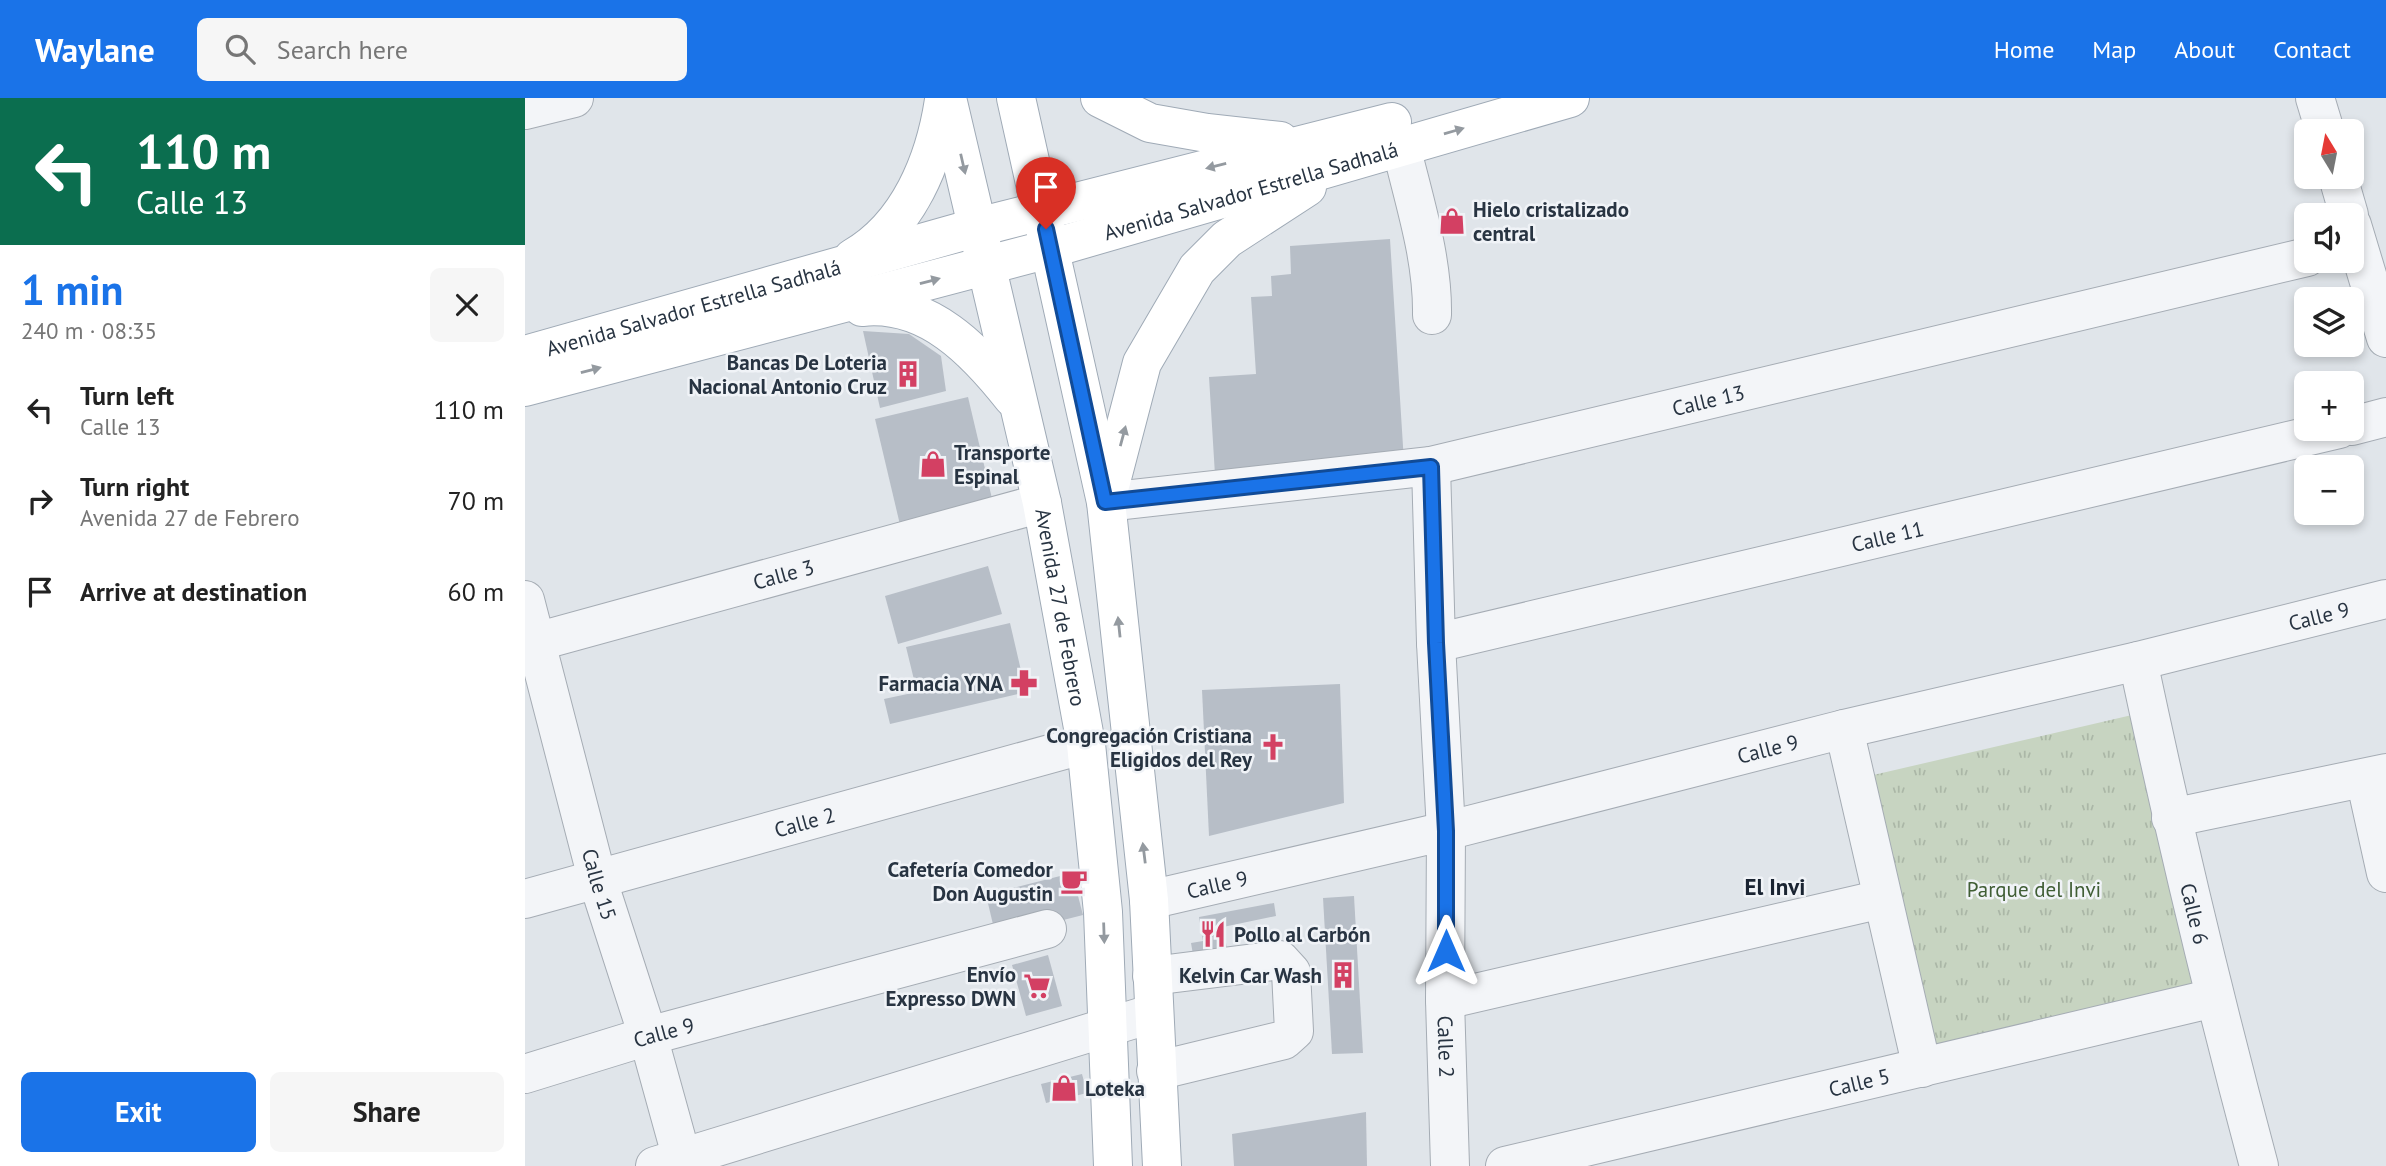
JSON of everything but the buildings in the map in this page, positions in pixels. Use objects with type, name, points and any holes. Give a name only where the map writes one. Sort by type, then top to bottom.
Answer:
[{"type":"main road","name":"Avenida 27 de Febrero","points":[[946,98],[1042,503],[1086,744],[1103,912],[1113,1166]]},
{"type":"main road","points":[[824,272],[857,256],[887,232],[909,201],[927,166],[940,130],[946,98]]},
{"type":"main road","points":[[1016,98],[1105,502],[1149,900],[1161,1166]]},
{"type":"main road","points":[[1100,98],[1150,123],[1207,133],[1283,141],[1379,143]]},
{"type":"main road","name":"Avenida Salvador Estrella Sadhalá","points":[[525,387],[1049,249],[1379,143],[1471,98]]},
{"type":"main road","name":"Avenida Salvador Estrella Sadhalá","points":[[525,355],[1042,210],[1379,143],[1570,98]]},
{"type":"main road","points":[[1105,502],[1142,363],[1197,269],[1227,239],[1263,214],[1379,143]]},
{"type":"main road","points":[[805,314],[868,307],[904,309],[937,324],[986,364],[1017,404]]},
{"type":"street","points":[[525,110],[574,98]]},
{"type":"street","points":[[2315,98],[2321,119]]},
{"type":"street","points":[[1379,143],[1433,287],[1432,315]]},
{"type":"street","name":"Calle 13","points":[[1105,502],[1431,467],[2294,260]]},
{"type":"street","points":[[2364,268],[2386,338]]},
{"type":"street","points":[[2364,423],[2386,418]]},
{"type":"street","name":"Calle 11","points":[[1436,643],[2294,440]]},
{"type":"street","name":"Calle 2","points":[[1431,467],[1436,643],[1446,831],[1445,1000],[1450,1166]]},
{"type":"street","name":"Calle 3","points":[[531,644],[1042,503]]},
{"type":"street","name":"Calle 9","points":[[1149,900],[1446,831],[1844,729],[2139,661],[2386,599]]},
{"type":"street","name":"Calle 15","points":[[525,600],[531,644],[597,878],[647,1036],[674,1163]]},
{"type":"street","name":"Calle 6","points":[[2139,661],[2171,818],[2214,998],[2259,1166]]},
{"type":"street","points":[[1844,729],[1922,1068]]},
{"type":"street","name":"Calle 2","points":[[525,899],[1086,744]]},
{"type":"street","points":[[2171,818],[2376,776],[2386,873]]},
{"type":"street","points":[[1445,1000],[1882,899]]},
{"type":"street","name":"Calle 9","points":[[525,1074],[647,1036],[1047,929]]},
{"type":"street","points":[[1152,976],[1280,960],[1291,972],[1294,1031],[1284,1040],[1156,1071]]},
{"type":"street","name":"Calle 5","points":[[1505,1166],[2214,998]]},
{"type":"street","points":[[674,1163],[1154,1013]]},
{"type":"green space","name":"Parque del Invi","points":[[2132,715],[2199,1001],[1936,1062],[1869,776]]},
{"type":"place","name":"Hielo cristalizado central","points":[[1452,221]]},
{"type":"place","name":"Bancas De Loteria Nacional Antonio Cruz","points":[[908,374]]},
{"type":"place","name":"Transporte Espinal","points":[[933,464]]},
{"type":"place","name":"Farmacia YNA","points":[[1024,683]]},
{"type":"place","name":"Congregación Cristiana Eligidos del Rey","points":[[1273,747]]},
{"type":"place","name":"Cafetería Comedor Don Augustin","points":[[1074,881]]},
{"type":"place","name":"Pollo al Carbón","points":[[1213,934]]},
{"type":"place","name":"Kelvin Car Wash","points":[[1343,975]]},
{"type":"place","name":"Envío Expresso DWN","points":[[1037,986]]},
{"type":"place","name":"Loteka","points":[[1064,1088]]},
{"type":"district","name":"El Invi","points":[[1775,886]]},
{"type":"route","points":[[1046,229],[1105,502],[1431,467],[1436,643],[1446,831],[1446,951]]}]
